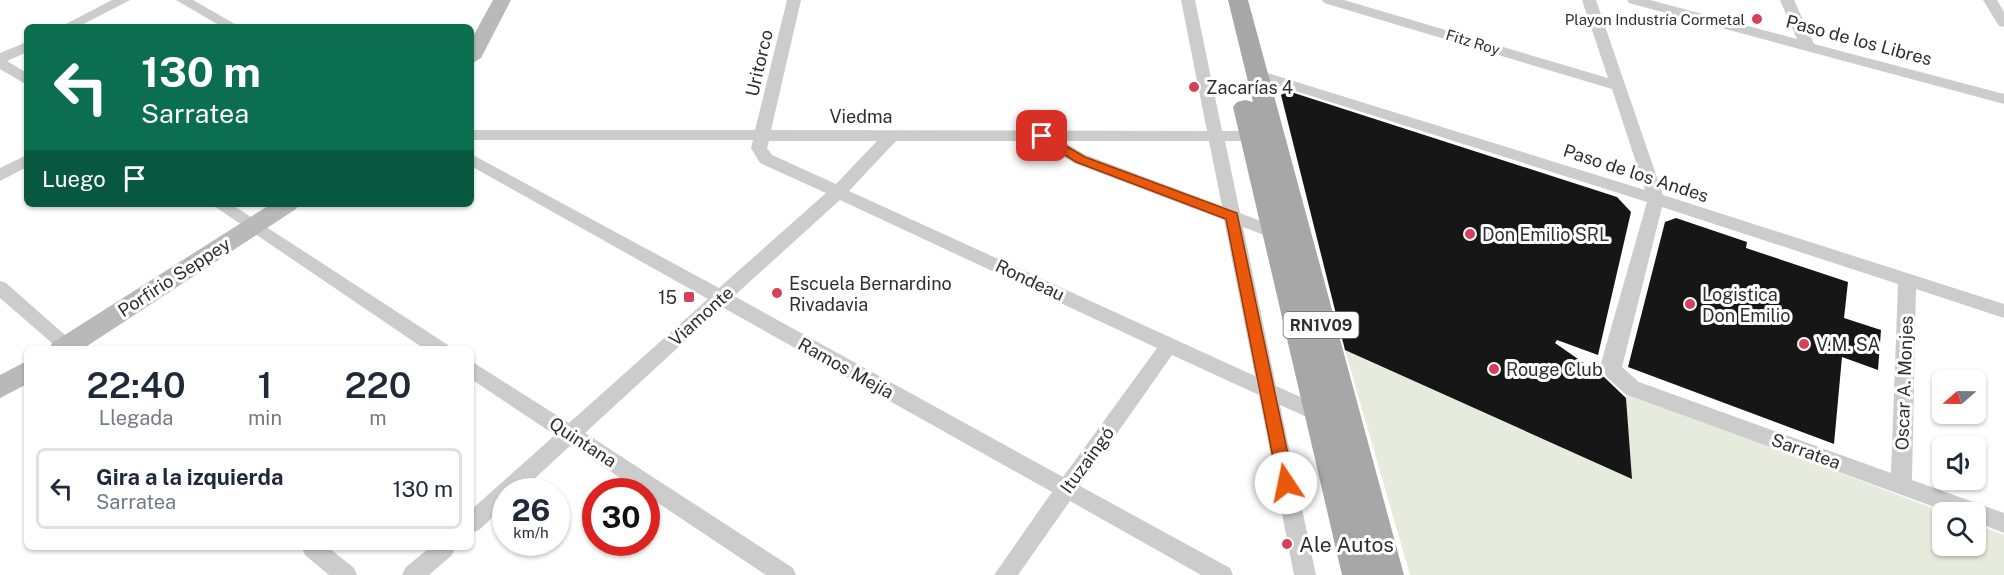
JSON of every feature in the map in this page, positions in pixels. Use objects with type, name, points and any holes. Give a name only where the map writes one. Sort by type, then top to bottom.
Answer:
[{"type":"main road","points":[[474,52],[502,0]]},
{"type":"main road","name":"RN1V09","points":[[1220,0],[1318,414],[1359,575]]},
{"type":"main road","name":"RN1V09","points":[[1238,0],[1387,575]]},
{"type":"main road","name":"Porfirio Seppey","points":[[70,346],[283,207]]},
{"type":"main road","points":[[0,388],[24,373]]},
{"type":"street","points":[[73,24],[123,0]]},
{"type":"street","points":[[183,0],[227,24]]},
{"type":"street","name":"Uritorco","points":[[762,136],[794,0]]},
{"type":"street","points":[[1188,0],[1305,575]]},
{"type":"street","name":"Fitz Roy","points":[[1329,0],[1617,86]]},
{"type":"street","points":[[1589,0],[1656,199]]},
{"type":"street","name":"Paso de los Libres","points":[[1634,0],[2004,99]]},
{"type":"street","points":[[1787,0],[1808,47]]},
{"type":"street","points":[[1990,0],[2004,23]]},
{"type":"street","points":[[24,48],[0,61],[24,78]]},
{"type":"street","name":"Paso de los Andes","points":[[1256,74],[2004,311]]},
{"type":"street","name":"Viedma","points":[[474,135],[1251,136]]},
{"type":"street","name":"Rondeau","points":[[762,136],[759,148],[766,159],[1318,414]]},
{"type":"street","name":"Viamonte","points":[[474,520],[839,191],[891,136]]},
{"type":"street","points":[[1042,136],[1080,159],[1275,234]]},
{"type":"street","name":"Ramos Mejía","points":[[474,161],[1222,575]]},
{"type":"street","points":[[0,175],[24,162]]},
{"type":"street","name":"Sarratea","points":[[1656,199],[1611,363],[1613,370],[1632,388],[2004,523]]},
{"type":"street","points":[[224,207],[435,346]]},
{"type":"street","name":"Oscar A. Monjes","points":[[1901,486],[1907,280]]},
{"type":"street","points":[[0,288],[65,346]]},
{"type":"street","name":"Ituzaingó","points":[[1005,575],[1170,345]]},
{"type":"street","name":"Quintana","points":[[474,371],[785,575]]},
{"type":"street","points":[[315,550],[346,575]]},
{"type":"street","points":[[413,575],[442,550]]},
{"type":"shaded area","points":[[1345,350],[1627,419],[1626,392],[1932,508],[1932,556],[1986,556],[1986,528],[2004,535],[2004,575],[1410,575]]},
{"type":"building","name":"Don Emilio SRL","points":[[1288,91],[1617,197],[1631,212],[1598,355],[1557,340],[1555,343],[1604,377],[1626,398],[1632,479],[1345,350],[1281,95]]},
{"type":"building","points":[[1676,218],[1747,242],[1746,248],[1848,282],[1844,318],[1881,330],[1878,370],[1842,357],[1834,444],[1628,367],[1665,222]]},
{"type":"place","name":"Playon Industría Cormetal","points":[[1757,19]]},
{"type":"place","name":"Zacarías 4","points":[[1194,87]]},
{"type":"place","name":"Don Emilio SRL","points":[[1470,234]]},
{"type":"place","name":"Escuela Bernardino Rivadavia","points":[[777,293]]},
{"type":"place","name":"15","points":[[689,297]]},
{"type":"place","name":"Logistica Don Emilio","points":[[1690,304]]},
{"type":"place","name":"V.M. SA","points":[[1804,344]]},
{"type":"place","name":"Rouge Club","points":[[1494,369]]},
{"type":"place","name":"Ale Autos","points":[[1287,544]]},
{"type":"route","points":[[1042,136],[1064,152],[1080,159],[1232,217],[1286,483]]}]
